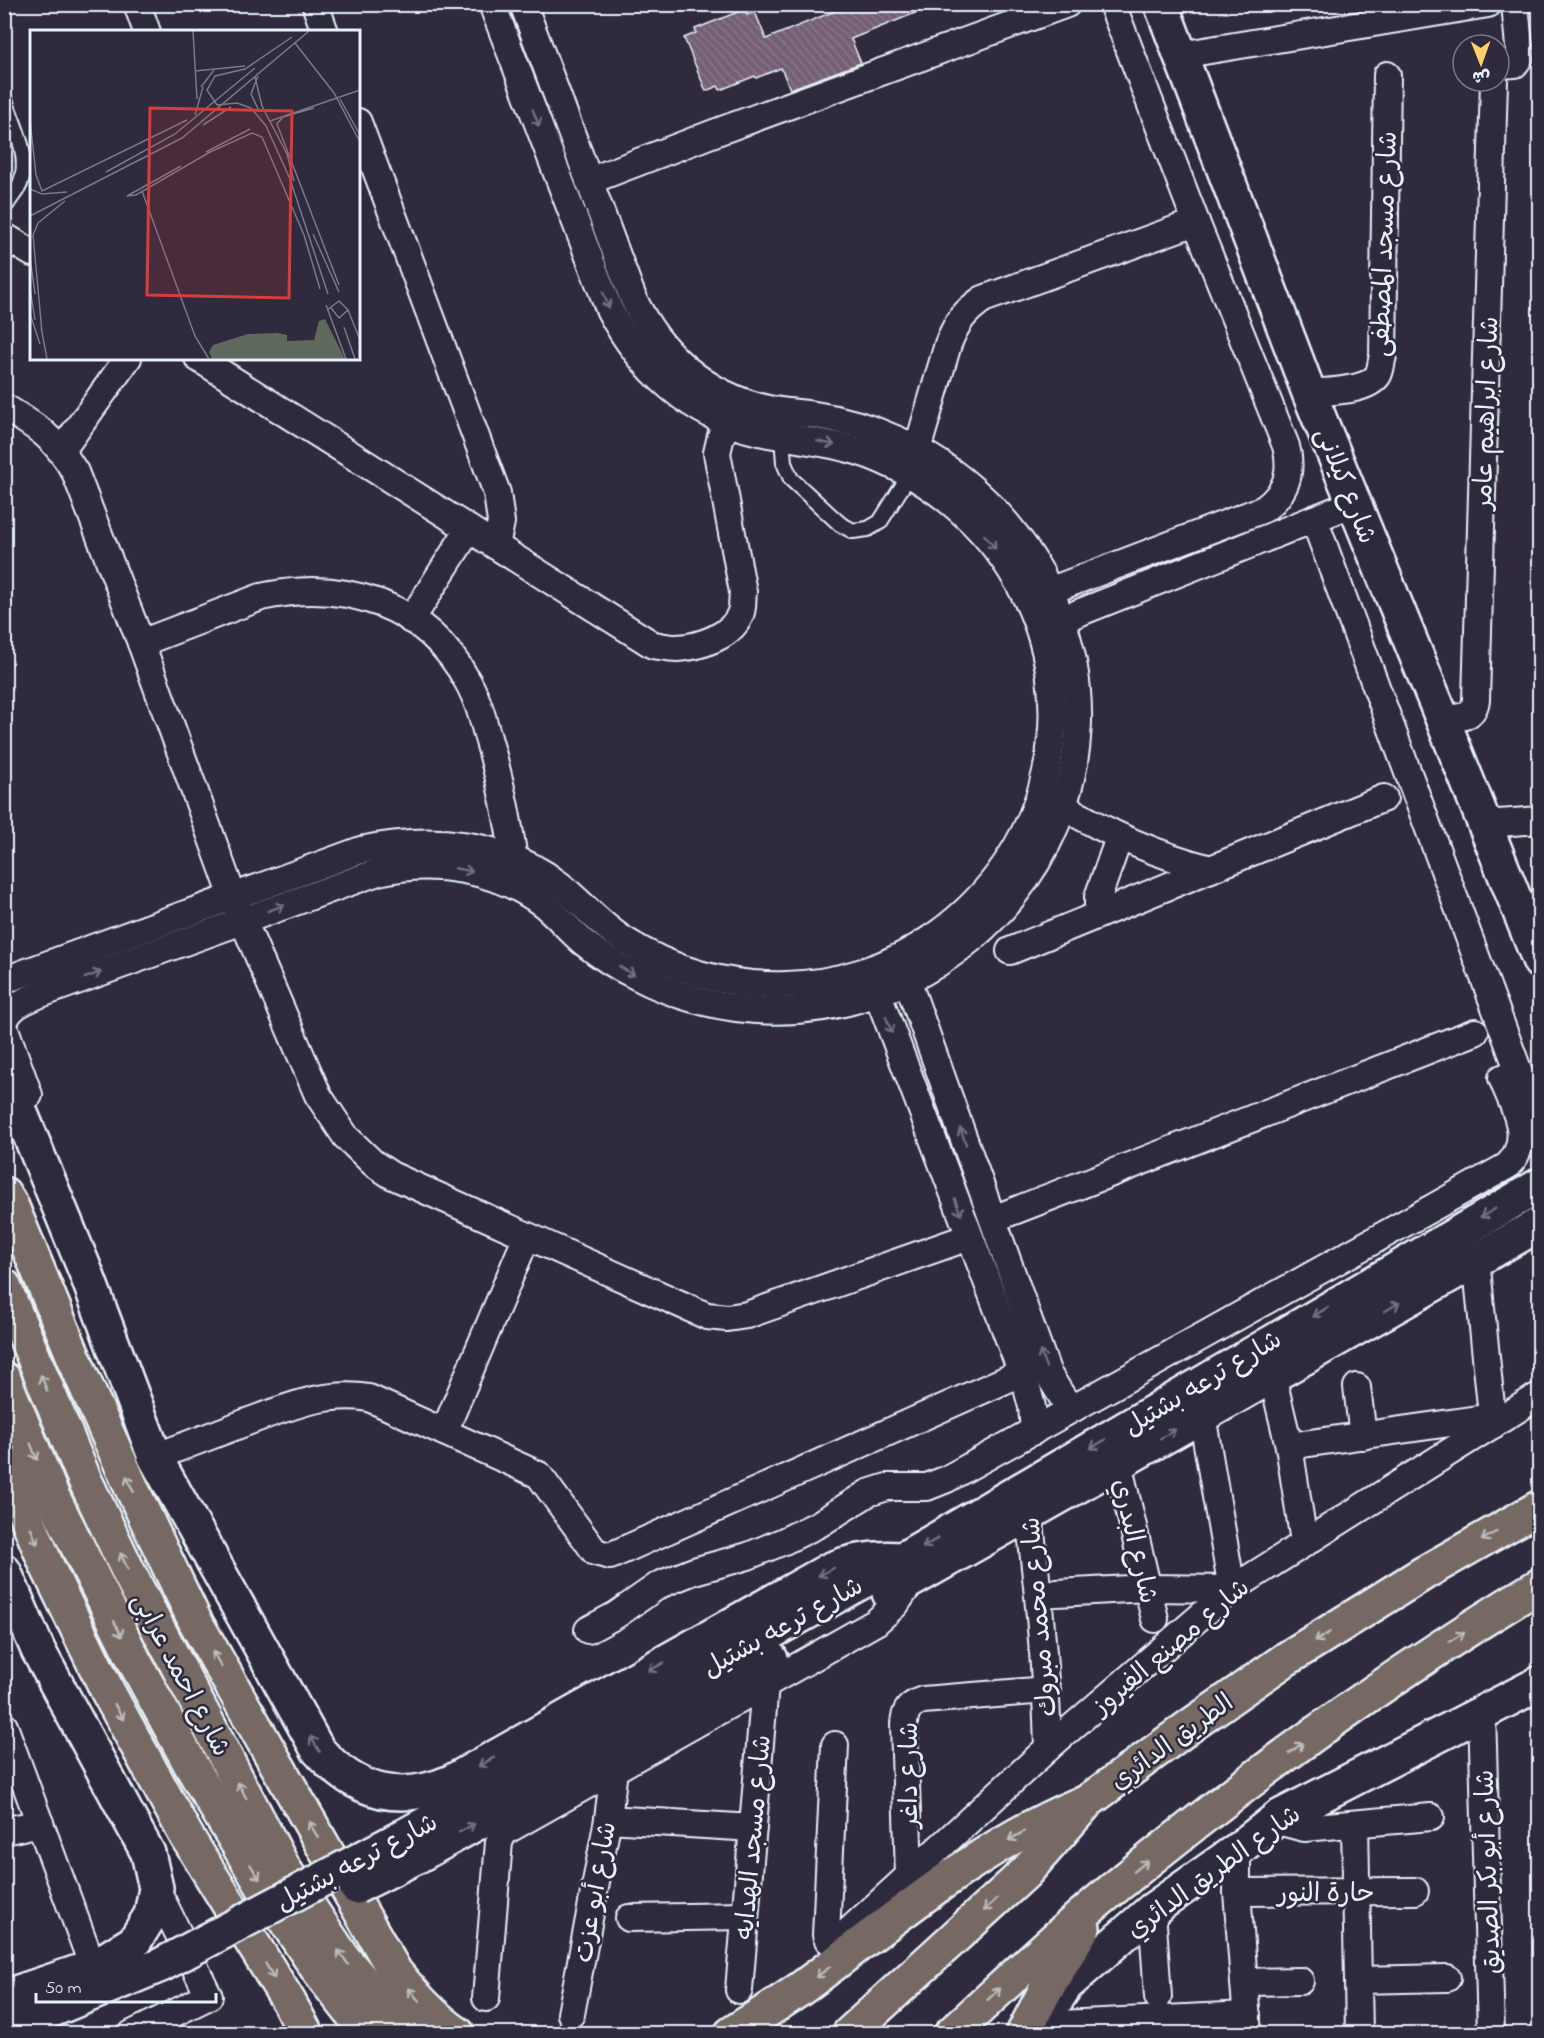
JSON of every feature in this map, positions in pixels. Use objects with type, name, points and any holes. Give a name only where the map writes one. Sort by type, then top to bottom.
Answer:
[{"type":"highway","points":[[4,1194],[12,1207],[100,1418],[195,1621],[395,1972],[418,2001],[458,2034]]},
{"type":"highway","name":"شارع احمد عرابى","points":[[4,1286],[80,1468],[130,1575],[284,1869],[344,1959],[408,2034]]},
{"type":"highway","name":"شارع احمد عرابى","points":[[4,1379],[51,1493],[136,1664],[186,1756],[262,1885],[320,1973],[368,2034]]},
{"type":"highway","points":[[4,1462],[46,1564],[108,1692],[186,1835],[289,2002],[306,2034]]},
{"type":"highway","name":"الطريق الدائري","points":[[849,2034],[1025,1873],[1088,1801],[1286,1659],[1424,1573],[1539,1507]]},
{"type":"highway","points":[[951,2034],[1105,1896],[1272,1765],[1445,1644],[1539,1585]]},
{"type":"highway","points":[[730,2034],[804,1986],[978,1859],[1031,1828],[1088,1801]]},
{"type":"highway","points":[[1034,2031],[1045,1991],[1105,1896]]},
{"type":"street","points":[[136,4],[146,30]]},
{"type":"street","points":[[315,4],[324,30]]},
{"type":"street","points":[[36,1150],[40,1138],[40,1126],[4,1024],[9,1011],[14,1006],[238,908],[361,850],[387,844],[438,841],[481,848],[514,859],[537,871],[559,885],[599,922],[622,939],[655,958],[699,975],[746,984],[784,986],[841,979],[868,970],[903,969],[939,964],[991,922],[1013,897],[1032,870],[1048,841],[1063,806],[1076,746],[1078,713],[1072,649],[1051,623],[1027,600],[1016,578],[987,537],[951,502],[910,474],[848,448],[746,429],[729,423],[699,409],[662,382],[632,348],[609,309],[492,4]]},
{"type":"street","points":[[4,977],[238,908],[378,872],[414,866],[437,866],[482,874],[525,892],[608,960],[653,985],[692,999],[753,1011],[826,1007],[877,994],[926,943],[973,904],[999,873],[1025,830],[1046,773],[1052,713],[1047,655],[1051,623],[1051,590],[1028,550],[1006,521],[967,483],[917,449],[844,421],[771,410],[732,398],[696,378],[680,364],[653,334],[633,298],[523,4]]},
{"type":"street","points":[[589,181],[1067,4]]},
{"type":"street","points":[[1027,600],[1253,515],[1274,502],[1281,493],[1289,470],[1286,446],[1112,4]]},
{"type":"street","name":"شارع كيلانى","points":[[1161,4],[1309,393],[1484,824],[1531,920],[1539,962]]},
{"type":"street","points":[[1180,55],[1488,4]]},
{"type":"street","points":[[1511,64],[1515,64],[1520,57],[1515,4]]},
{"type":"street","points":[[521,80],[547,71]]},
{"type":"street","name":"شارع مسجد المصطفى","points":[[1309,393],[1353,388],[1370,383],[1378,374],[1383,356],[1387,75]]},
{"type":"street","name":"شارع ابراهيم عامر","points":[[1442,718],[1464,718],[1475,707],[1476,700],[1494,93]]},
{"type":"street","points":[[360,127],[497,493],[501,522],[496,546]]},
{"type":"street","points":[[910,474],[948,344],[955,325],[967,310],[984,298],[1196,222]]},
{"type":"street","points":[[4,236],[30,252]]},
{"type":"street","points":[[62,450],[127,360]]},
{"type":"street","points":[[201,360],[653,645],[675,648],[697,646],[717,637],[731,627],[741,613],[743,592],[717,453],[721,436],[729,423]]},
{"type":"street","points":[[4,407],[39,428],[62,450],[75,472],[141,643],[238,908],[318,1095],[346,1137],[374,1162],[391,1174],[706,1316],[727,1318],[747,1315],[969,1237]]},
{"type":"street","points":[[1051,623],[1354,503]]},
{"type":"street","points":[[1314,519],[1539,1129]]},
{"type":"street","points":[[411,620],[469,529]]},
{"type":"street","points":[[141,643],[261,597],[299,590],[339,591],[358,595],[376,601],[411,620],[425,630],[449,654],[460,668],[476,698],[503,794],[514,859]]},
{"type":"street","points":[[1010,951],[1384,798]]},
{"type":"street","points":[[1063,806],[1119,838],[1211,869]]},
{"type":"street","points":[[1484,824],[1539,820]]},
{"type":"street","points":[[1098,915],[1098,897],[1119,838]]},
{"type":"street","points":[[903,969],[1048,1374],[1059,1392],[1074,1408]]},
{"type":"street","points":[[868,970],[1021,1373],[1032,1407],[1034,1431]]},
{"type":"street","points":[[993,1219],[1475,1032]]},
{"type":"street","points":[[4,1072],[85,1270],[155,1457],[318,1750],[344,1775],[376,1790],[395,1793],[414,1793],[433,1789],[451,1782],[831,1569],[873,1558],[907,1570]]},
{"type":"street","points":[[588,1630],[616,1615],[644,1594],[676,1577],[748,1556],[784,1541],[819,1524],[877,1489],[917,1488],[937,1484],[1507,1166],[1519,1150],[1522,1131],[1502,1077]]},
{"type":"street","name":"شارع ترعه بشتيل","points":[[39,2034],[165,1974],[410,1846],[907,1570],[1028,1500],[1539,1185]]},
{"type":"street","name":"شارع ترعه بشتيل","points":[[1028,1500],[1118,1463],[1539,1224]]},
{"type":"street","points":[[444,1432],[527,1236]]},
{"type":"street","points":[[1288,1446],[1492,1421],[1476,1259]]},
{"type":"street","points":[[155,1457],[289,1407],[326,1397],[348,1395],[369,1398],[538,1475],[595,1552],[610,1556],[1021,1373]]},
{"type":"street","points":[[1272,1375],[1288,1446],[1304,1542]]},
{"type":"street","points":[[1357,1388],[1363,1436]]},
{"type":"street","name":"شارع مصنع الفيروز","points":[[835,1745],[826,1935],[828,1940],[833,1941],[841,1938],[1048,1748],[1232,1589],[1492,1421],[1539,1395]]},
{"type":"street","points":[[1039,1594],[1147,1588],[1232,1589],[1202,1415]]},
{"type":"street","name":"شارع البدري","points":[[1118,1463],[1155,1619]]},
{"type":"street","name":"شارع محمد مبروك","points":[[1028,1500],[1047,1690],[1048,1748]]},
{"type":"street","name":"شارع ترعه بشتيل","points":[[486,1998],[499,1842],[504,1832],[876,1622],[897,1604],[907,1570]]},
{"type":"street","points":[[4,1571],[38,1650],[148,1853],[156,1888],[209,1996],[132,2034]]},
{"type":"street","name":"شارع الطريق الدائري","points":[[1034,2031],[1066,1985],[1152,1910],[1237,1850],[1279,1817],[1539,1683]]},
{"type":"street","name":"شارع مسجد الهدايه","points":[[739,1990],[765,1685]]},
{"type":"street","name":"شارع داغر","points":[[909,1875],[904,1724],[905,1713],[911,1704],[923,1700],[1047,1690]]},
{"type":"street","name":"شارع أبو بكر الصديق","points":[[1482,1711],[1491,2034]]},
{"type":"street","points":[[4,1726],[10,1755],[40,1823],[93,1967]]},
{"type":"street","name":"شارع أبو عزت","points":[[571,2014],[608,1819],[614,1770]]},
{"type":"street","points":[[1279,1817],[1285,1823],[1304,1828],[1431,1817]]},
{"type":"street","points":[[608,1819],[753,1828]]},
{"type":"street","points":[[4,1831],[40,1823]]},
{"type":"street","points":[[1355,1824],[1359,2034]]},
{"type":"street","points":[[1034,2031],[1248,2024],[1237,1850]]},
{"type":"street","points":[[4,1997],[93,1967],[134,1942],[151,1915],[156,1888]]},
{"type":"street","name":"حارة النور","points":[[1238,1892],[1415,1891]]},
{"type":"street","points":[[1152,1910],[1158,1997]]},
{"type":"street","points":[[629,1918],[745,1916]]},
{"type":"street","name":"شارع ترعه بشتيل","points":[[4,2030],[165,1974]]},
{"type":"street","points":[[1359,1980],[1447,1978]]},
{"type":"street","points":[[1244,1982],[1300,1981]]},
{"type":"lane","points":[[4,98],[24,158],[24,172],[20,186],[7,204]]},
{"type":"lane","points":[[782,436],[784,463],[791,479],[840,524],[853,531],[868,530],[880,522],[910,474]]},
{"type":"building","points":[[852,4],[935,5],[851,39],[861,63],[790,89],[781,68],[720,90],[718,86],[706,91],[684,38],[696,33],[695,29],[745,9],[747,15],[755,12],[766,39]]}]
